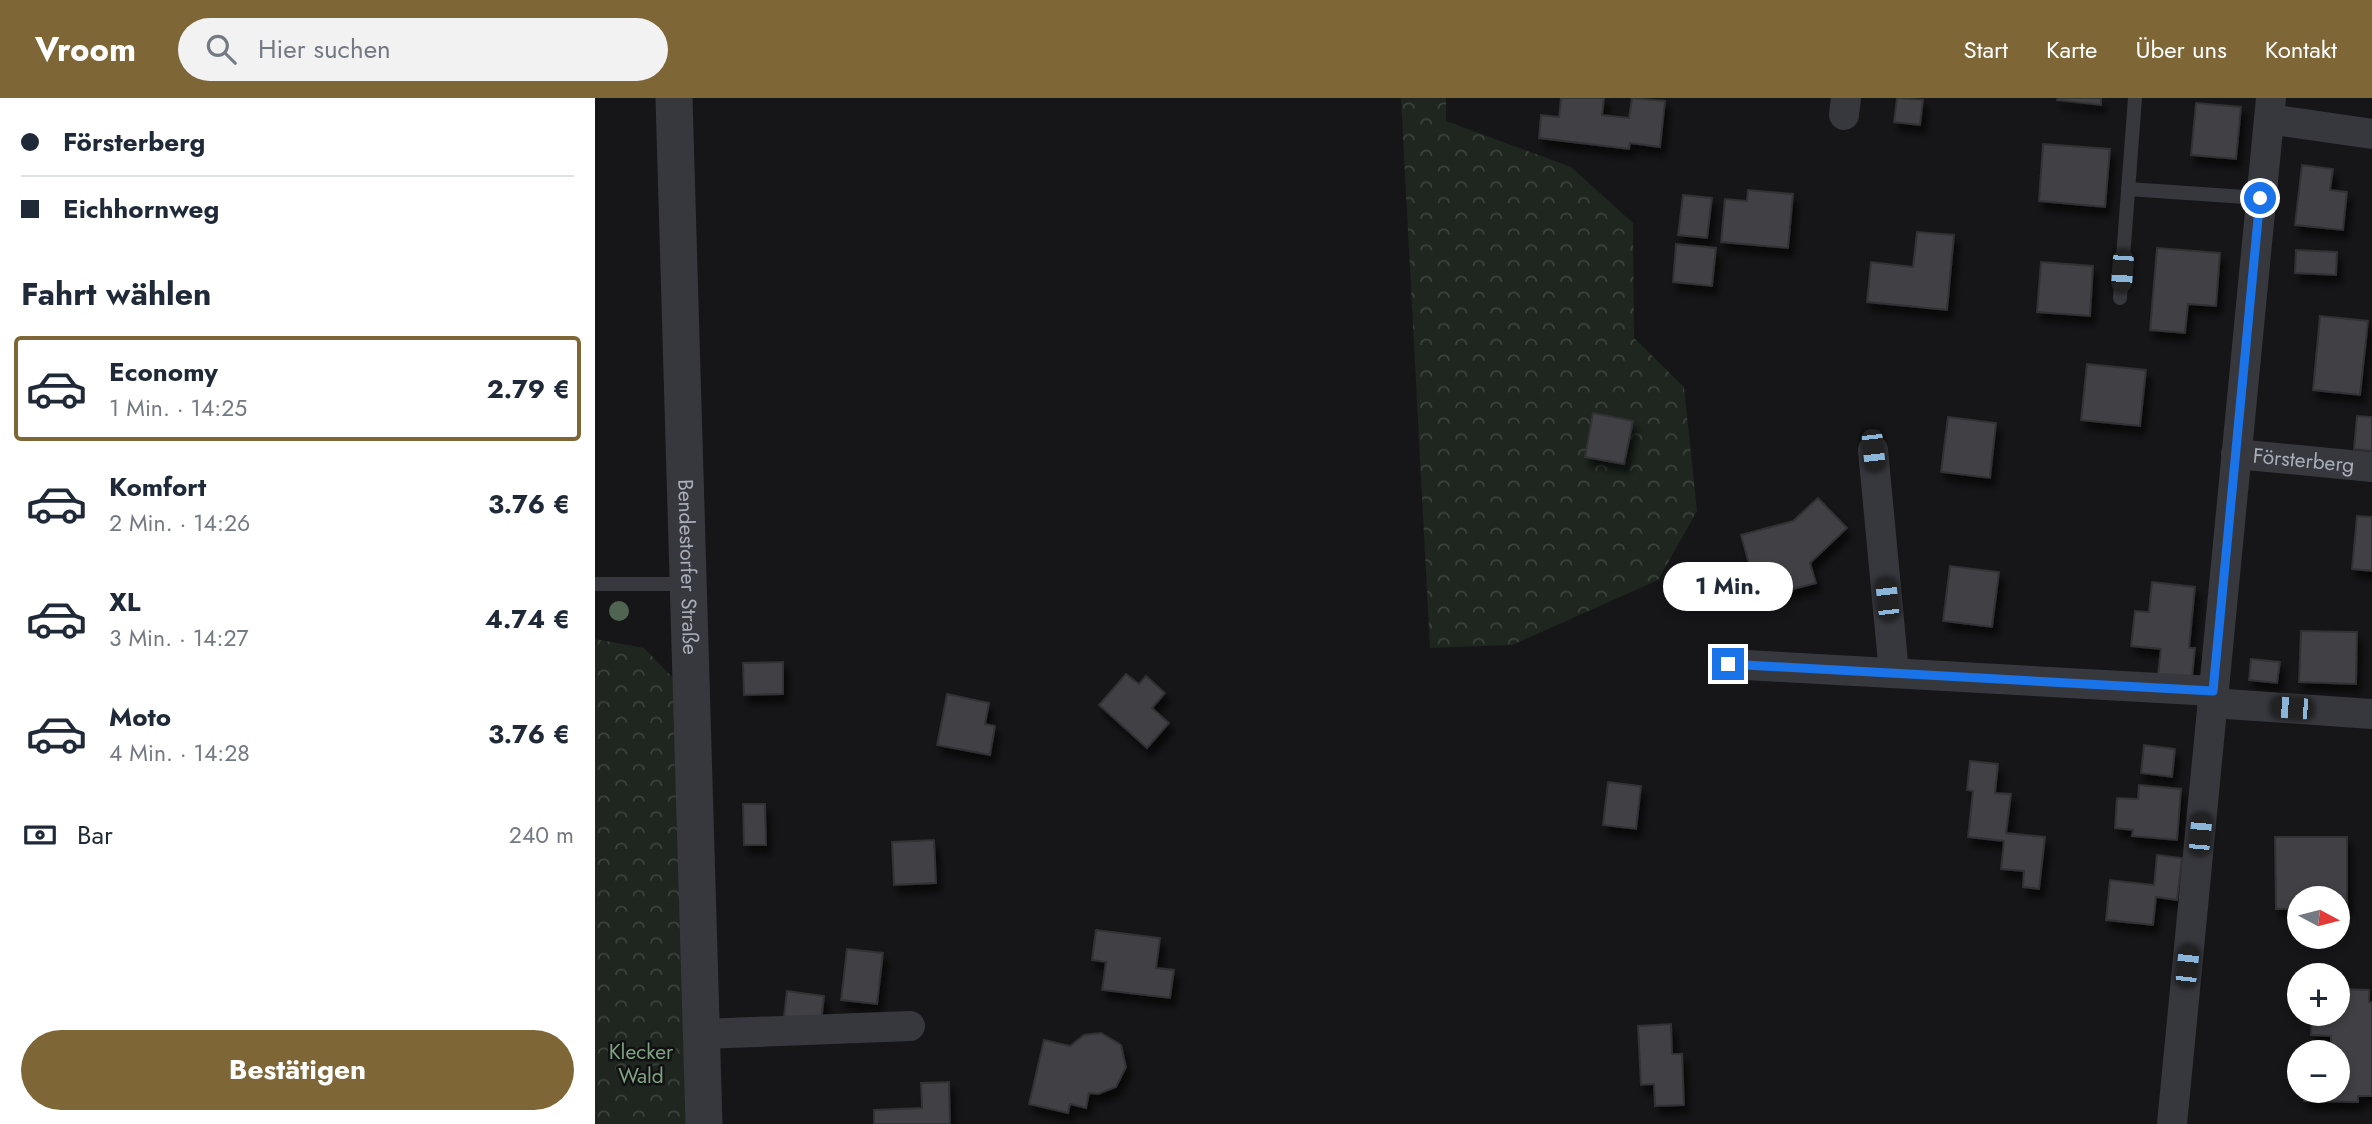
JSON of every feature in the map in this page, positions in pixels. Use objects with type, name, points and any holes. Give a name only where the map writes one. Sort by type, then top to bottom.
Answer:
[{"type":"street","name":"Bendestorfer Straße","points":[[674,98],[704,1124]]},
{"type":"street","name":"Försterberg","points":[[2172,1124],[2270,109],[2372,134]]},
{"type":"street","points":[[1873,450],[1894,673]]},
{"type":"street","name":"Försterberg","points":[[2236,454],[2372,467]]},
{"type":"street","points":[[1728,664],[1894,673],[2213,697],[2372,714]]},
{"type":"street","points":[[702,1034],[910,1026]]},
{"type":"lane","points":[[2120,298],[2135,98]]},
{"type":"lane","points":[[2128,189],[2260,198]]},
{"type":"lane","points":[[595,584],[689,584]]},
{"type":"green space","points":[[1401,98],[1446,98],[1446,121],[1571,167],[1633,223],[1634,338],[1684,387],[1697,511],[1658,580],[1512,645],[1430,648]]},
{"type":"green space","name":"Klecker Wald","points":[[595,639],[644,648],[678,683],[688,1124],[595,1124]]},
{"type":"building","points":[[1561,98],[1604,98],[1602,115],[1629,118],[1632,98],[1665,101],[1660,147],[1630,143],[1629,149],[1539,138],[1541,115],[1559,117]]},
{"type":"building","points":[[1897,98],[1923,100],[1920,125],[1894,122]]},
{"type":"building","points":[[2101,98],[2101,105],[2057,100]]},
{"type":"building","points":[[2196,103],[2241,107],[2236,159],[2191,155]]},
{"type":"building","points":[[2043,144],[2110,149],[2105,207],[2039,201]]},
{"type":"building","points":[[2302,165],[2333,169],[2330,190],[2347,192],[2343,230],[2295,225]]},
{"type":"building","points":[[1748,190],[1793,194],[1788,248],[1721,242],[1725,199],[1747,201]]},
{"type":"building","points":[[1683,195],[1712,198],[1707,238],[1678,235]]},
{"type":"building","points":[[1917,232],[1954,235],[1947,310],[1867,302],[1871,262],[1913,267]]},
{"type":"building","points":[[1676,244],[1716,248],[1712,286],[1673,282]]},
{"type":"building","points":[[2157,248],[2220,253],[2216,306],[2188,304],[2185,333],[2150,330]]},
{"type":"building","points":[[2296,250],[2337,252],[2336,275],[2295,273]]},
{"type":"building","points":[[2041,262],[2093,266],[2090,316],[2037,312]]},
{"type":"building","points":[[2320,316],[2368,321],[2360,395],[2313,390]]},
{"type":"building","points":[[2087,364],[2146,370],[2140,426],[2081,420]]},
{"type":"building","points":[[1593,413],[1633,421],[1624,464],[1585,457]]},
{"type":"building","points":[[2357,416],[2372,417],[2372,451],[2354,449]]},
{"type":"building","points":[[1948,417],[1996,423],[1990,478],[1941,472]]},
{"type":"building","points":[[1818,498],[1847,528],[1810,563],[1816,583],[1775,594],[1770,574],[1753,579],[1741,535],[1793,521]]},
{"type":"building","points":[[2357,516],[2372,517],[2372,571],[2352,569]]},
{"type":"building","points":[[1950,566],[1999,572],[1992,627],[1943,621]]},
{"type":"building","points":[[2152,582],[2195,587],[2189,648],[2195,648],[2192,678],[2158,675],[2161,649],[2131,646],[2135,611],[2149,612]]},
{"type":"building","points":[[2301,631],[2357,632],[2356,684],[2299,682]]},
{"type":"building","points":[[2251,659],[2280,662],[2277,683],[2249,680]]},
{"type":"building","points":[[783,662],[783,694],[744,695],[743,663]]},
{"type":"building","points":[[1126,674],[1139,684],[1146,676],[1165,693],[1152,708],[1169,723],[1147,748],[1099,705]]},
{"type":"building","points":[[947,694],[989,703],[985,724],[995,726],[990,755],[937,745]]},
{"type":"building","points":[[2144,745],[2175,749],[2172,777],[2141,773]]},
{"type":"building","points":[[1970,761],[1998,764],[1995,793],[2011,794],[2006,833],[2045,837],[2039,889],[2023,887],[2024,871],[2001,869],[2004,841],[1968,837],[1973,791],[1967,790]]},
{"type":"building","points":[[1608,782],[1641,786],[1636,829],[1603,825]]},
{"type":"building","points":[[2139,785],[2181,789],[2177,840],[2132,836],[2133,830],[2115,828],[2117,798],[2138,799]]},
{"type":"building","points":[[743,804],[765,804],[766,845],[744,845]]},
{"type":"building","points":[[2275,837],[2347,837],[2347,886],[2287,886],[2287,909],[2276,909]]},
{"type":"building","points":[[934,840],[936,883],[894,885],[892,842]]},
{"type":"building","points":[[2157,855],[2182,858],[2177,900],[2156,897],[2153,925],[2106,920],[2110,880],[2154,885]]},
{"type":"building","points":[[1096,930],[1160,938],[1156,968],[1174,970],[1170,998],[1102,990],[1106,962],[1092,960]]},
{"type":"building","points":[[847,949],[883,953],[877,1004],[841,1000]]},
{"type":"building","points":[[2350,989],[2369,990],[2369,1002],[2372,1002],[2372,1096],[2358,1096],[2358,1102],[2350,1102],[2350,1040],[2331,1040],[2331,1036],[2311,1035],[2311,1026],[2350,1026]]},
{"type":"building","points":[[787,991],[824,996],[821,1022],[784,1017]]},
{"type":"building","points":[[1671,1024],[1672,1054],[1682,1054],[1684,1105],[1655,1106],[1654,1084],[1641,1085],[1638,1026]]},
{"type":"building","points":[[1101,1033],[1121,1045],[1126,1067],[1116,1087],[1098,1094],[1089,1093],[1086,1108],[1070,1104],[1068,1113],[1029,1104],[1044,1040],[1070,1046],[1084,1035]]},
{"type":"building","points":[[949,1082],[950,1124],[874,1124],[874,1110],[922,1108],[921,1083]]},
{"type":"route","points":[[1728,664],[2213,691],[2260,198]]}]
